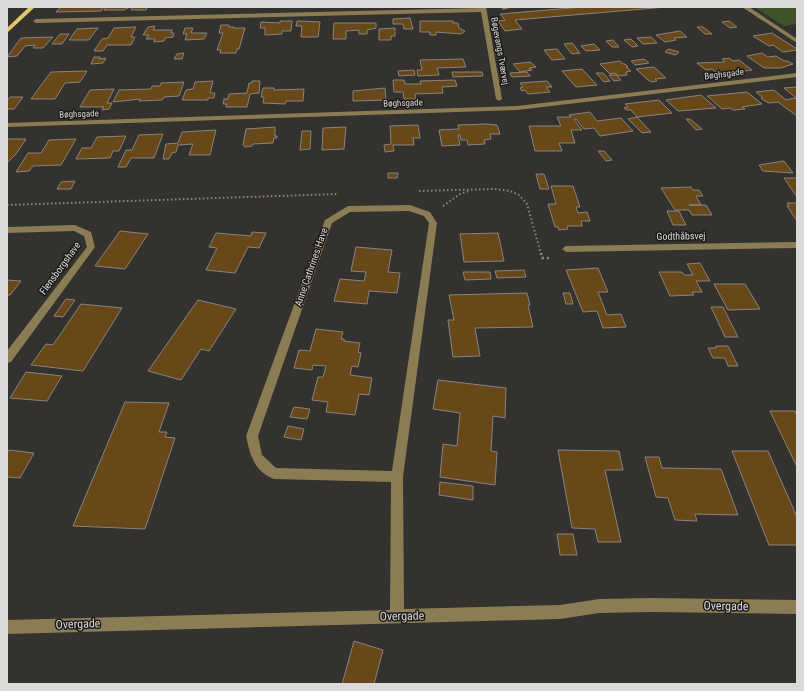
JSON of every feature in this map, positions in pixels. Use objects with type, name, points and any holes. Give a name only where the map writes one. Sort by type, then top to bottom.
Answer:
[{"type":"main road","points":[[7,31],[32,7]]},
{"type":"street","points":[[503,8],[510,7]]},
{"type":"street","points":[[745,7],[797,41]]},
{"type":"street","points":[[36,21],[483,9]]},
{"type":"street","name":"Bøgevangs Tværvej","points":[[483,9],[499,99]]},
{"type":"street","name":"Bøghsgade","points":[[7,125],[503,109],[797,75]]},
{"type":"street","name":"Anne Cathrines Have","points":[[397,477],[274,473],[257,458],[252,436],[328,222],[348,209],[410,208],[427,214],[433,223]]},
{"type":"street","points":[[396,616],[397,477],[433,223]]},
{"type":"street","name":"Flensborgshave","points":[[7,230],[75,228],[88,234],[90,247],[7,359]]},
{"type":"street","name":"Godthåbsvej","points":[[566,250],[797,245]]},
{"type":"street","name":"Overgade","points":[[7,626],[560,612],[599,606],[652,605],[797,607]]},
{"type":"path","points":[[418,192],[494,189],[510,191],[518,195],[526,204],[542,258],[568,257],[566,250]]},
{"type":"path","points":[[433,223],[438,212],[446,202],[460,194],[473,190]]},
{"type":"path","points":[[7,205],[339,194]]},
{"type":"green space","points":[[754,7],[797,7],[797,24],[784,26]]},
{"type":"building","points":[[61,7],[104,7],[101,11],[56,12]]},
{"type":"building","points":[[106,7],[130,7],[124,10],[104,10]]},
{"type":"building","points":[[133,7],[147,7],[146,10],[131,10]]},
{"type":"building","points":[[583,7],[666,7],[515,20],[522,29],[505,31],[498,21],[505,20],[500,14]]},
{"type":"building","points":[[410,18],[413,29],[404,29],[403,24],[393,24],[393,19]]},
{"type":"building","points":[[280,21],[292,21],[291,31],[282,31],[282,34],[265,35],[265,28],[260,28],[261,22],[280,23]]},
{"type":"building","points":[[297,21],[320,22],[318,37],[301,37],[302,26],[296,26]]},
{"type":"building","points":[[420,21],[453,21],[453,23],[458,23],[459,28],[465,31],[461,34],[436,32],[436,35],[430,35],[430,32],[420,32]]},
{"type":"building","points":[[729,21],[737,27],[730,28],[722,22]]},
{"type":"building","points":[[334,23],[376,23],[376,28],[367,30],[367,34],[359,34],[359,30],[346,31],[346,39],[333,39]]},
{"type":"building","points":[[221,25],[229,25],[229,27],[234,27],[233,28],[245,28],[239,49],[237,49],[236,53],[220,53],[221,50],[217,50],[223,33],[219,33]]},
{"type":"building","points":[[155,26],[153,30],[172,30],[171,33],[174,33],[173,37],[165,38],[164,41],[154,42],[155,39],[146,39],[149,35],[143,35],[148,27]]},
{"type":"building","points":[[136,27],[131,37],[135,37],[131,45],[107,45],[103,51],[94,51],[102,39],[108,38],[114,28]]},
{"type":"building","points":[[697,27],[703,27],[712,34],[705,34]]},
{"type":"building","points":[[98,28],[89,40],[69,40],[77,29]]},
{"type":"building","points":[[185,28],[193,28],[191,33],[207,33],[204,39],[185,40],[187,34],[183,34]]},
{"type":"building","points":[[395,28],[395,36],[391,36],[391,40],[379,40],[379,29]]},
{"type":"building","points":[[680,31],[687,37],[674,38],[676,40],[665,42],[656,35]]},
{"type":"building","points":[[772,33],[797,50],[783,52],[773,45],[769,46],[753,36]]},
{"type":"building","points":[[60,34],[69,34],[62,44],[52,44]]},
{"type":"building","points":[[53,37],[43,48],[33,48],[35,45],[25,46],[17,56],[7,57],[21,38]]},
{"type":"building","points":[[651,37],[657,43],[643,44],[637,38]]},
{"type":"building","points":[[631,39],[638,46],[632,47],[624,40]]},
{"type":"building","points":[[613,40],[619,47],[612,47],[606,41]]},
{"type":"building","points":[[572,43],[580,53],[572,54],[564,44]]},
{"type":"building","points":[[594,44],[600,50],[586,51],[581,46]]},
{"type":"building","points":[[557,49],[565,59],[552,60],[544,50]]},
{"type":"building","points":[[668,49],[679,52],[676,55],[665,52]]},
{"type":"building","points":[[184,53],[182,59],[174,59],[177,54]]},
{"type":"building","points":[[762,53],[768,57],[776,56],[793,64],[781,68],[764,68],[747,56]]},
{"type":"building","points":[[94,57],[100,57],[99,59],[106,58],[103,63],[91,64]]},
{"type":"building","points":[[729,58],[733,61],[739,60],[752,70],[733,73],[734,74],[718,74],[712,69],[706,70],[697,63],[725,62],[722,59]]},
{"type":"building","points":[[463,59],[466,67],[437,68],[439,75],[418,76],[417,70],[422,70],[420,60]]},
{"type":"building","points":[[644,59],[649,63],[635,65],[631,61]]},
{"type":"building","points":[[620,61],[631,71],[626,72],[627,75],[620,76],[614,73],[610,74],[600,64]]},
{"type":"building","points":[[530,62],[536,67],[529,68],[532,70],[520,72],[513,64]]},
{"type":"building","points":[[654,67],[666,78],[655,79],[657,81],[652,82],[636,69]]},
{"type":"building","points":[[582,69],[597,85],[576,87],[562,71]]},
{"type":"building","points":[[414,70],[415,75],[399,76],[398,71]]},
{"type":"building","points":[[87,71],[80,82],[65,83],[55,99],[31,99],[51,72]]},
{"type":"building","points":[[452,72],[482,72],[483,76],[453,77]]},
{"type":"building","points":[[527,72],[530,76],[512,77],[510,73]]},
{"type":"building","points":[[596,73],[603,73],[610,81],[604,82]]},
{"type":"building","points":[[609,75],[616,75],[621,80],[614,81]]},
{"type":"building","points":[[393,80],[404,80],[405,84],[421,84],[420,81],[455,80],[457,86],[442,87],[443,93],[415,94],[416,99],[404,99],[403,92],[394,92]]},
{"type":"building","points":[[213,81],[210,93],[215,93],[214,98],[208,98],[208,100],[182,100],[186,90],[193,89],[195,82]]},
{"type":"building","points":[[252,81],[260,81],[259,93],[250,94],[247,107],[226,107],[227,104],[223,104],[224,99],[228,99],[229,94],[247,93],[249,83],[252,83]]},
{"type":"building","points":[[547,81],[552,87],[546,87],[550,92],[528,94],[525,90],[522,91],[520,88],[523,87],[520,83]]},
{"type":"building","points":[[184,82],[179,96],[164,97],[162,100],[139,101],[140,99],[113,102],[119,90],[151,89],[152,86],[160,86],[161,83]]},
{"type":"building","points":[[797,87],[797,99],[784,88]]},
{"type":"building","points":[[263,88],[274,88],[274,90],[304,89],[303,101],[286,101],[285,104],[263,103],[264,97],[261,97]]},
{"type":"building","points":[[385,88],[386,100],[353,101],[353,91]]},
{"type":"building","points":[[114,89],[107,103],[112,103],[109,109],[102,110],[104,107],[80,107],[90,90]]},
{"type":"building","points":[[774,90],[786,100],[795,98],[797,100],[797,116],[778,102],[769,103],[765,101],[756,92]]},
{"type":"building","points":[[747,92],[762,104],[742,107],[745,109],[722,109],[707,96]]},
{"type":"building","points":[[701,95],[716,108],[678,111],[666,100]]},
{"type":"building","points":[[10,97],[23,97],[14,109],[7,109],[7,101]]},
{"type":"building","points":[[659,100],[672,113],[637,117],[631,110],[624,108],[628,107],[625,104]]},
{"type":"building","points":[[590,112],[597,121],[621,118],[633,131],[600,136],[594,128],[584,129],[576,119],[574,120],[582,130],[571,130],[575,143],[559,143],[562,151],[535,151],[529,126],[561,126],[557,117],[571,117],[569,115]]},
{"type":"building","points":[[637,117],[651,132],[642,133],[628,119]]},
{"type":"building","points":[[686,119],[690,119],[702,129],[696,130]]},
{"type":"building","points":[[418,125],[420,138],[413,138],[414,145],[393,145],[394,151],[385,152],[384,145],[391,144],[390,126]]},
{"type":"building","points":[[458,125],[497,125],[500,134],[490,134],[491,139],[484,140],[485,144],[468,145],[467,140],[461,140],[460,135],[458,135],[460,145],[442,146],[439,130],[459,129]]},
{"type":"building","points":[[275,127],[275,136],[277,136],[277,138],[274,138],[273,143],[253,144],[252,146],[245,147],[243,145],[246,129]]},
{"type":"building","points":[[346,127],[344,149],[322,150],[323,128]]},
{"type":"building","points":[[216,130],[210,155],[189,155],[193,144],[178,145],[176,152],[172,153],[169,159],[163,159],[166,144],[178,143],[182,132]]},
{"type":"building","points":[[302,131],[311,131],[310,149],[300,150]]},
{"type":"building","points":[[163,134],[154,158],[131,158],[126,167],[118,167],[126,150],[132,150],[139,135]]},
{"type":"building","points":[[126,136],[119,151],[113,151],[110,158],[76,159],[82,148],[91,148],[97,137]]},
{"type":"building","points":[[7,139],[26,139],[16,154],[7,163]]},
{"type":"building","points":[[76,139],[61,165],[33,166],[29,171],[16,172],[28,153],[41,153],[49,140]]},
{"type":"building","points":[[598,151],[604,151],[612,160],[606,161]]},
{"type":"building","points":[[784,161],[793,173],[763,171],[759,165]]},
{"type":"building","points":[[388,173],[398,173],[397,178],[388,178]]},
{"type":"building","points":[[536,174],[544,174],[549,189],[540,189]]},
{"type":"building","points":[[784,178],[797,178],[797,197]]},
{"type":"building","points":[[75,181],[71,189],[57,189],[61,182]]},
{"type":"building","points":[[551,186],[573,186],[580,207],[576,207],[578,213],[587,212],[590,221],[581,221],[582,226],[567,226],[568,229],[559,230],[558,227],[555,227],[548,204],[556,204]]},
{"type":"building","points":[[691,187],[693,190],[699,190],[703,196],[696,196],[701,205],[706,205],[712,215],[692,215],[689,210],[675,210],[661,188]]},
{"type":"building","points":[[787,203],[797,203],[797,221],[787,206],[789,207]]},
{"type":"building","points":[[667,211],[679,211],[686,225],[673,225]]},
{"type":"building","points":[[120,231],[148,234],[125,269],[95,266]]},
{"type":"building","points":[[252,232],[266,233],[259,248],[248,247],[235,273],[206,270],[217,248],[209,247],[216,233],[251,236]]},
{"type":"building","points":[[498,233],[504,261],[464,262],[460,234]]},
{"type":"building","points":[[356,247],[392,250],[388,272],[400,273],[397,293],[369,291],[367,304],[334,301],[340,279],[364,281],[366,272],[351,271]]},
{"type":"building","points":[[700,263],[710,281],[696,281],[702,292],[692,292],[694,295],[670,296],[659,272],[682,272],[684,275],[693,275],[687,264]]},
{"type":"building","points":[[598,268],[608,292],[598,292],[607,315],[621,314],[626,327],[603,328],[597,311],[583,312],[566,270]]},
{"type":"building","points":[[524,270],[526,277],[497,278],[495,271]]},
{"type":"building","points":[[463,272],[490,272],[491,279],[465,280]]},
{"type":"building","points":[[7,280],[21,281],[10,295],[7,295]]},
{"type":"building","points":[[714,284],[745,284],[760,309],[728,310]]},
{"type":"building","points":[[527,293],[533,327],[475,328],[480,356],[453,357],[448,320],[454,320],[449,295]]},
{"type":"building","points":[[563,293],[570,293],[573,304],[566,304]]},
{"type":"building","points":[[66,299],[75,300],[63,317],[54,316]]},
{"type":"building","points":[[198,300],[236,309],[209,351],[201,349],[181,380],[148,371]]},
{"type":"building","points":[[81,304],[122,308],[83,371],[31,365],[46,344],[53,345]]},
{"type":"building","points":[[711,307],[723,307],[738,337],[725,337]]},
{"type":"building","points":[[316,329],[343,332],[341,339],[344,339],[344,341],[360,343],[358,352],[361,353],[358,367],[352,366],[350,375],[372,378],[369,395],[359,394],[355,415],[326,412],[328,402],[312,400],[318,377],[323,377],[326,366],[313,365],[312,370],[294,368],[299,350],[310,351]]},
{"type":"building","points":[[716,346],[728,346],[738,366],[728,366],[725,358],[713,358],[708,348],[716,348]]},
{"type":"building","points":[[26,372],[62,376],[47,401],[10,398]]},
{"type":"building","points":[[438,380],[506,388],[505,418],[493,416],[491,451],[497,452],[495,485],[440,477],[443,444],[457,446],[460,413],[433,409]]},
{"type":"building","points":[[125,402],[169,403],[159,432],[167,432],[165,437],[175,438],[145,529],[73,526]]},
{"type":"building","points":[[294,407],[310,409],[307,419],[290,417]]},
{"type":"building","points":[[770,411],[795,411],[797,416],[797,467]]},
{"type":"building","points":[[288,426],[304,429],[301,440],[284,437]]},
{"type":"building","points":[[9,450],[34,453],[20,478],[7,477],[7,453]]},
{"type":"building","points":[[558,450],[619,451],[623,470],[605,470],[621,542],[598,542],[595,529],[572,528]]},
{"type":"building","points":[[732,451],[768,451],[797,517],[797,545],[769,545]]},
{"type":"building","points":[[645,457],[659,457],[662,468],[721,469],[738,515],[695,514],[697,521],[675,520],[668,498],[656,497]]},
{"type":"building","points":[[440,482],[473,486],[473,500],[439,495]]},
{"type":"building","points":[[557,534],[573,534],[577,555],[560,555]]},
{"type":"building","points":[[354,641],[383,650],[374,684],[342,684]]}]
